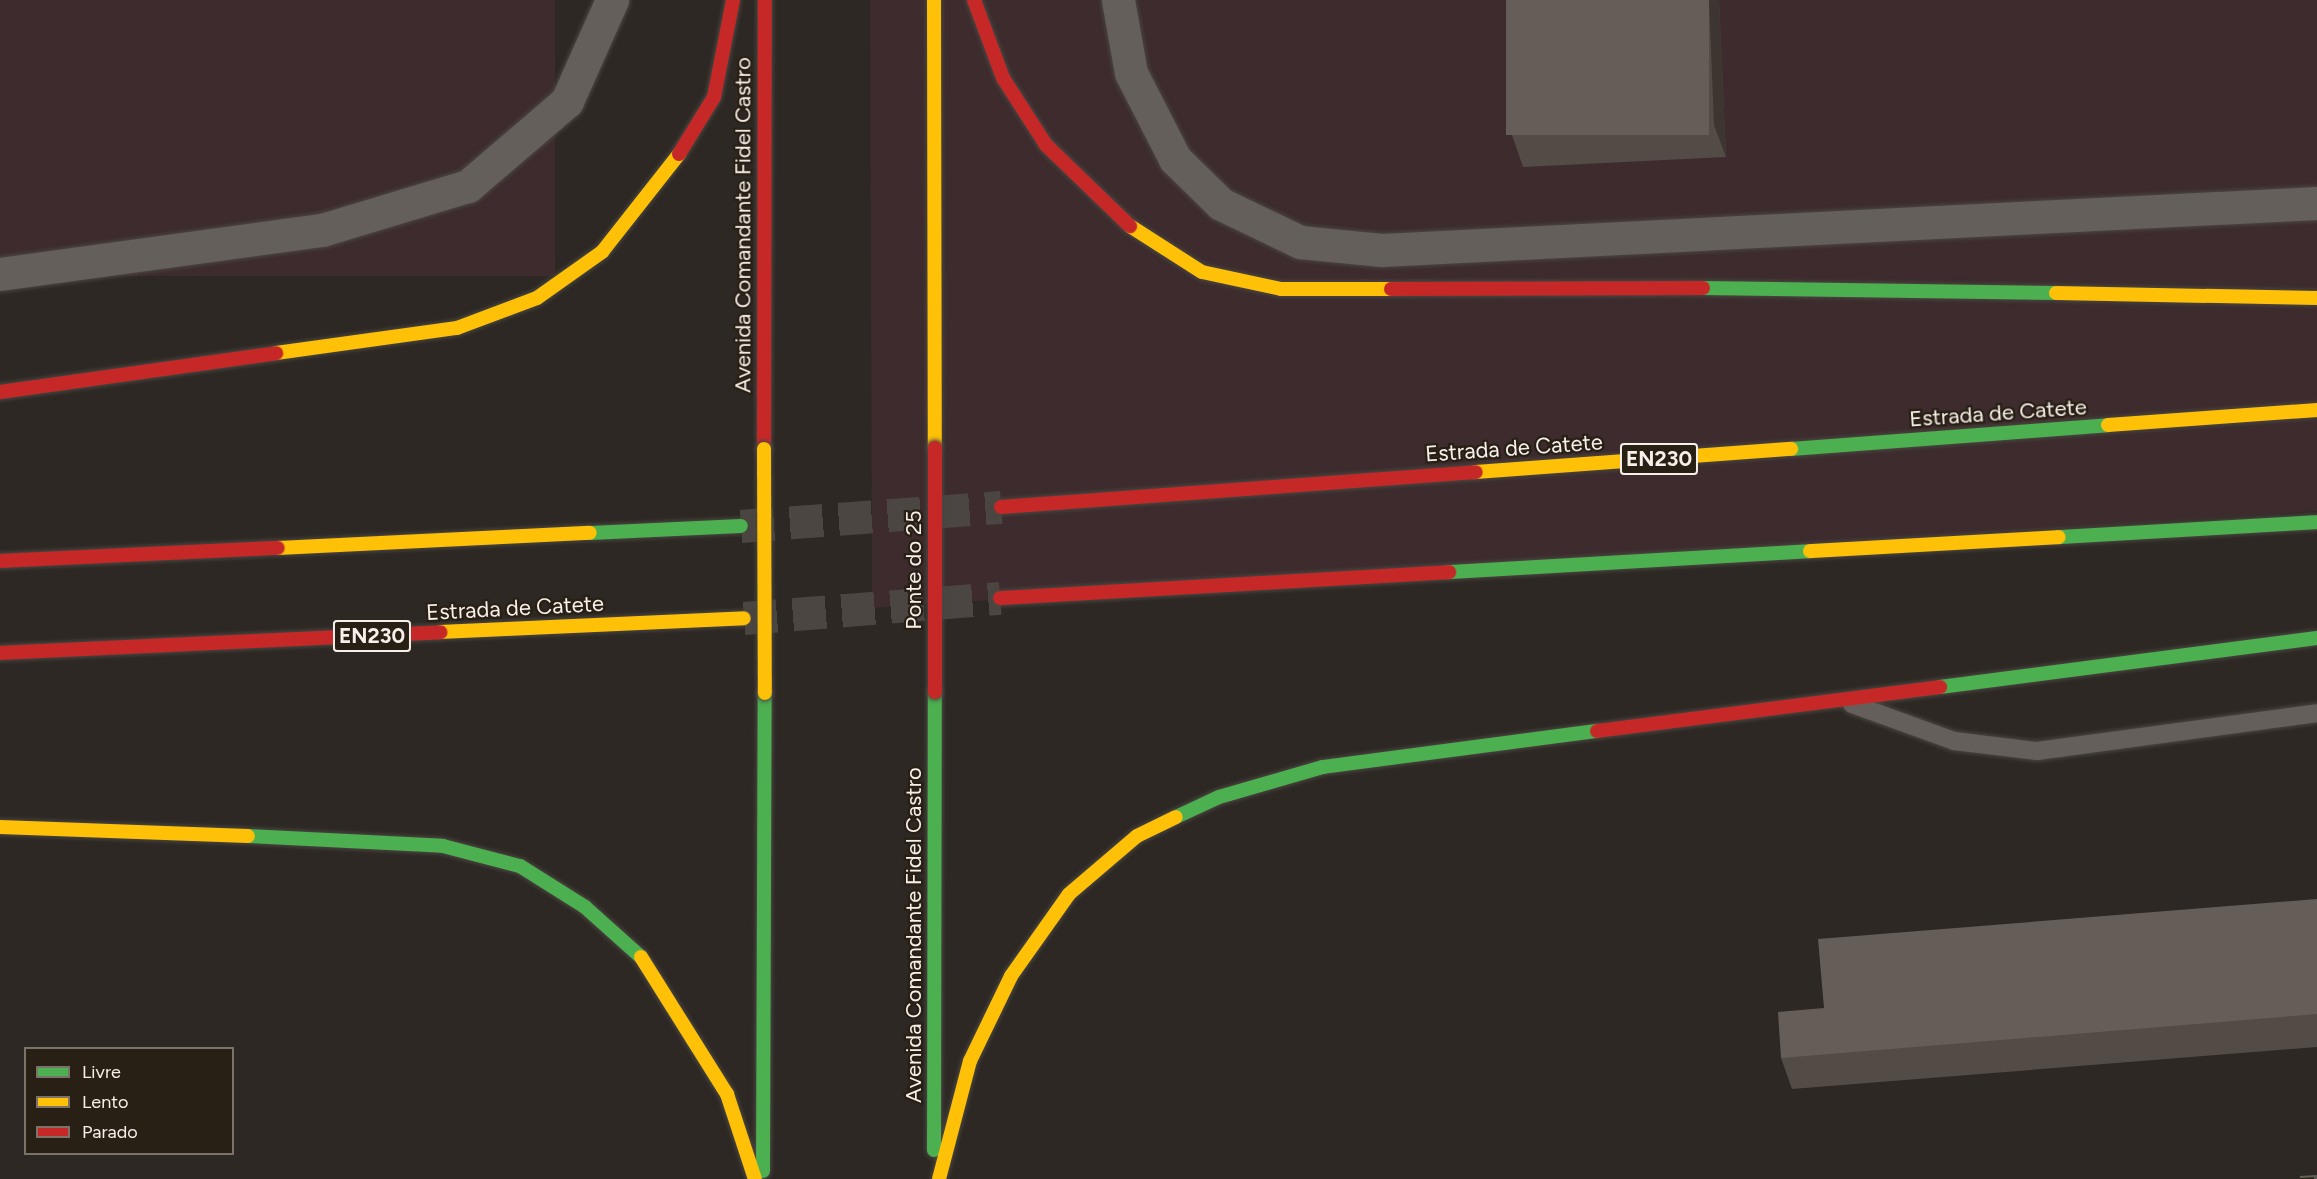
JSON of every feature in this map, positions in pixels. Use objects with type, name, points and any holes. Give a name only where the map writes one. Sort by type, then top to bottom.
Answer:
[{"type":"highway","points":[[0,392],[457,328],[537,298],[602,252],[662,182],[714,97],[733,0]]},
{"type":"highway","name":"Avenida Comandante Fidel Castro","points":[[763,1179],[765,0]]},
{"type":"highway","name":"Ponte do 25","points":[[934,0],[935,692]]},
{"type":"highway","points":[[974,0],[1003,78],[1046,145],[1124,222],[1202,272],[1281,289],[1745,288],[2317,298]]},
{"type":"highway","name":"Estrada de Catete","points":[[1000,507],[2317,410]]},
{"type":"highway","points":[[1000,598],[2317,522]]},
{"type":"highway","points":[[0,561],[741,526]]},
{"type":"highway","name":"Estrada de Catete","points":[[0,653],[744,618]]},
{"type":"highway","points":[[939,1179],[970,1061],[1011,976],[1069,894],[1137,836],[1219,797],[1323,767],[2317,638]]},
{"type":"highway","name":"Avenida Comandante Fidel Castro","points":[[934,1179],[935,692]]},
{"type":"highway","points":[[0,826],[364,840],[443,846],[519,866],[585,907],[640,956],[727,1094],[756,1179]]},
{"type":"street","points":[[0,274],[322,230],[468,186],[567,101],[612,0]]},
{"type":"street","points":[[1118,0],[1131,73],[1175,159],[1221,204],[1300,242],[1382,250],[2317,203]]},
{"type":"lane","points":[[1842,700],[1954,741],[2037,751],[2317,713]]},
{"type":"shaded area","points":[[0,0],[555,0],[555,276],[0,276]]},
{"type":"shaded area","points":[[870,0],[2317,0],[2317,511],[872,608]]},
{"type":"building","points":[[1506,0],[1709,0],[1709,135],[1506,135]]},
{"type":"building","points":[[2317,899],[2317,1014],[1781,1058],[1778,1012],[1824,1008],[1818,939]]},
{"type":"tunnel","points":[[741,526],[1001,507]]},
{"type":"tunnel","points":[[744,618],[1000,598]]},
{"type":"railway","points":[[2300,1179],[2317,1178]]},
{"type":"traffic: fast","points":[[1703,288],[2056,293]]},
{"type":"traffic: fast","points":[[1791,449],[2108,425]]},
{"type":"traffic: fast","points":[[2059,537],[2317,522]]},
{"type":"traffic: fast","points":[[590,533],[741,526]]},
{"type":"traffic: fast","points":[[1449,572],[1810,551]]},
{"type":"traffic: fast","points":[[1940,687],[2317,638]]},
{"type":"traffic: fast","points":[[934,1150],[935,692]]},
{"type":"traffic: fast","points":[[763,1171],[765,693]]},
{"type":"traffic: fast","points":[[1176,817],[1219,797],[1323,767],[1597,731]]},
{"type":"traffic: fast","points":[[248,836],[443,846],[520,866],[585,907],[641,957]]},
{"type":"traffic: slow","points":[[934,0],[935,448]]},
{"type":"traffic: slow","points":[[276,353],[457,328],[537,298],[602,252],[679,154]]},
{"type":"traffic: slow","points":[[1130,226],[1202,272],[1281,289],[1391,289]]},
{"type":"traffic: slow","points":[[2056,293],[2317,298]]},
{"type":"traffic: slow","points":[[2108,425],[2317,410]]},
{"type":"traffic: slow","points":[[764,449],[765,693]]},
{"type":"traffic: slow","points":[[1476,472],[1791,449]]},
{"type":"traffic: slow","points":[[278,548],[590,533]]},
{"type":"traffic: slow","points":[[1810,551],[2059,537]]},
{"type":"traffic: slow","points":[[441,632],[744,618]]},
{"type":"traffic: slow","points":[[939,1179],[970,1061],[1011,976],[1069,894],[1137,836],[1176,817]]},
{"type":"traffic: slow","points":[[0,827],[248,836]]},
{"type":"traffic: slow","points":[[641,957],[727,1094],[755,1179]]},
{"type":"traffic: jam","points":[[679,154],[714,97],[733,0]]},
{"type":"traffic: jam","points":[[764,449],[765,0]]},
{"type":"traffic: jam","points":[[974,0],[1003,78],[1046,145],[1130,226]]},
{"type":"traffic: jam","points":[[1391,289],[1703,288]]},
{"type":"traffic: jam","points":[[0,392],[276,353]]},
{"type":"traffic: jam","points":[[935,448],[935,692]]},
{"type":"traffic: jam","points":[[1001,507],[1476,472]]},
{"type":"traffic: jam","points":[[0,561],[278,548]]},
{"type":"traffic: jam","points":[[1000,598],[1449,572]]},
{"type":"traffic: jam","points":[[0,653],[441,632]]},
{"type":"traffic: jam","points":[[1597,731],[1940,687]]}]
